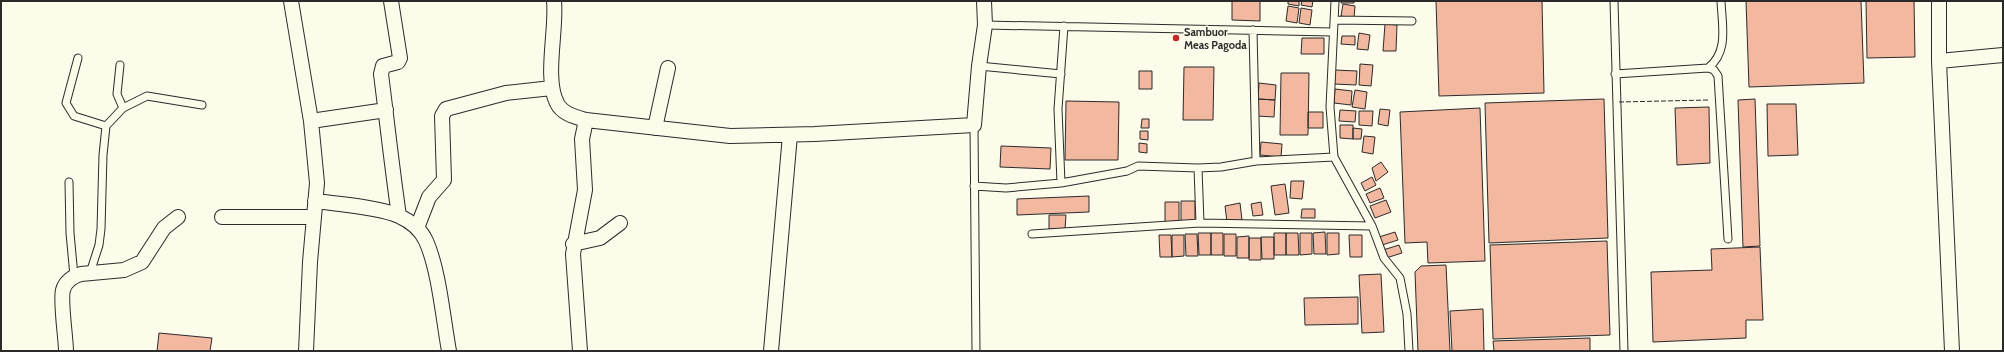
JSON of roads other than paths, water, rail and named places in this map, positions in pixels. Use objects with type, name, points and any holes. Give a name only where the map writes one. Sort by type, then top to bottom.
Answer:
[{"type":"street","points":[[291,1],[311,121],[317,184],[310,262],[306,351]]},
{"type":"street","points":[[391,1],[401,54],[398,62],[386,64],[381,70],[398,216]]},
{"type":"street","points":[[554,1],[552,88],[557,104],[567,113],[586,120],[730,136],[790,136],[974,125],[979,66],[985,25],[984,1]]},
{"type":"street","points":[[1939,1],[1939,61],[1952,351]]},
{"type":"street","points":[[1939,61],[2003,55]]},
{"type":"street","points":[[655,128],[668,68]]},
{"type":"street","points":[[417,228],[429,197],[444,180],[442,116],[446,109],[506,93],[552,88]]},
{"type":"street","points":[[311,121],[386,110]]},
{"type":"street","points":[[580,351],[573,270],[574,244],[585,190],[582,139],[586,120]]},
{"type":"street","points":[[771,351],[790,136]]},
{"type":"street","points":[[315,202],[365,208],[398,216],[417,228],[426,240],[433,265],[449,351]]},
{"type":"street","points":[[66,351],[63,290],[74,276],[124,270],[142,262],[164,228],[178,217]]},
{"type":"street","points":[[222,217],[314,217]]},
{"type":"street","points":[[574,244],[600,238],[620,223]]},
{"type":"lane","points":[[1335,1],[1330,107],[1334,157],[1372,226],[1384,258],[1400,278],[1407,314],[1409,351]]},
{"type":"lane","points":[[1614,1],[1624,351]]},
{"type":"lane","points":[[1708,68],[1714,63],[1722,48],[1721,1]]},
{"type":"lane","points":[[1334,20],[1412,21]]},
{"type":"lane","points":[[985,25],[1333,32]]},
{"type":"lane","points":[[1061,183],[1058,110],[1064,26]]},
{"type":"lane","points":[[1253,30],[1256,161]]},
{"type":"lane","points":[[78,58],[66,104],[74,116],[106,126]]},
{"type":"lane","points":[[120,65],[117,94],[123,108]]},
{"type":"lane","points":[[979,66],[1061,74]]},
{"type":"lane","points":[[1615,74],[1708,68],[1714,70],[1718,76],[1728,239]]},
{"type":"lane","points":[[90,273],[99,245],[101,229],[103,155],[106,126],[123,108],[147,96],[202,105]]},
{"type":"lane","points":[[974,125],[976,351]]},
{"type":"lane","points":[[974,186],[1006,188],[1061,183],[1126,171],[1138,166],[1198,168],[1221,167],[1256,161],[1334,157]]},
{"type":"lane","points":[[1198,168],[1200,224]]},
{"type":"lane","points":[[69,182],[70,233],[74,276]]},
{"type":"lane","points":[[1032,234],[1200,224],[1372,226]]},
{"type":"place","name":"Sambuor Meas Pagoda","points":[[1176,38]]}]
